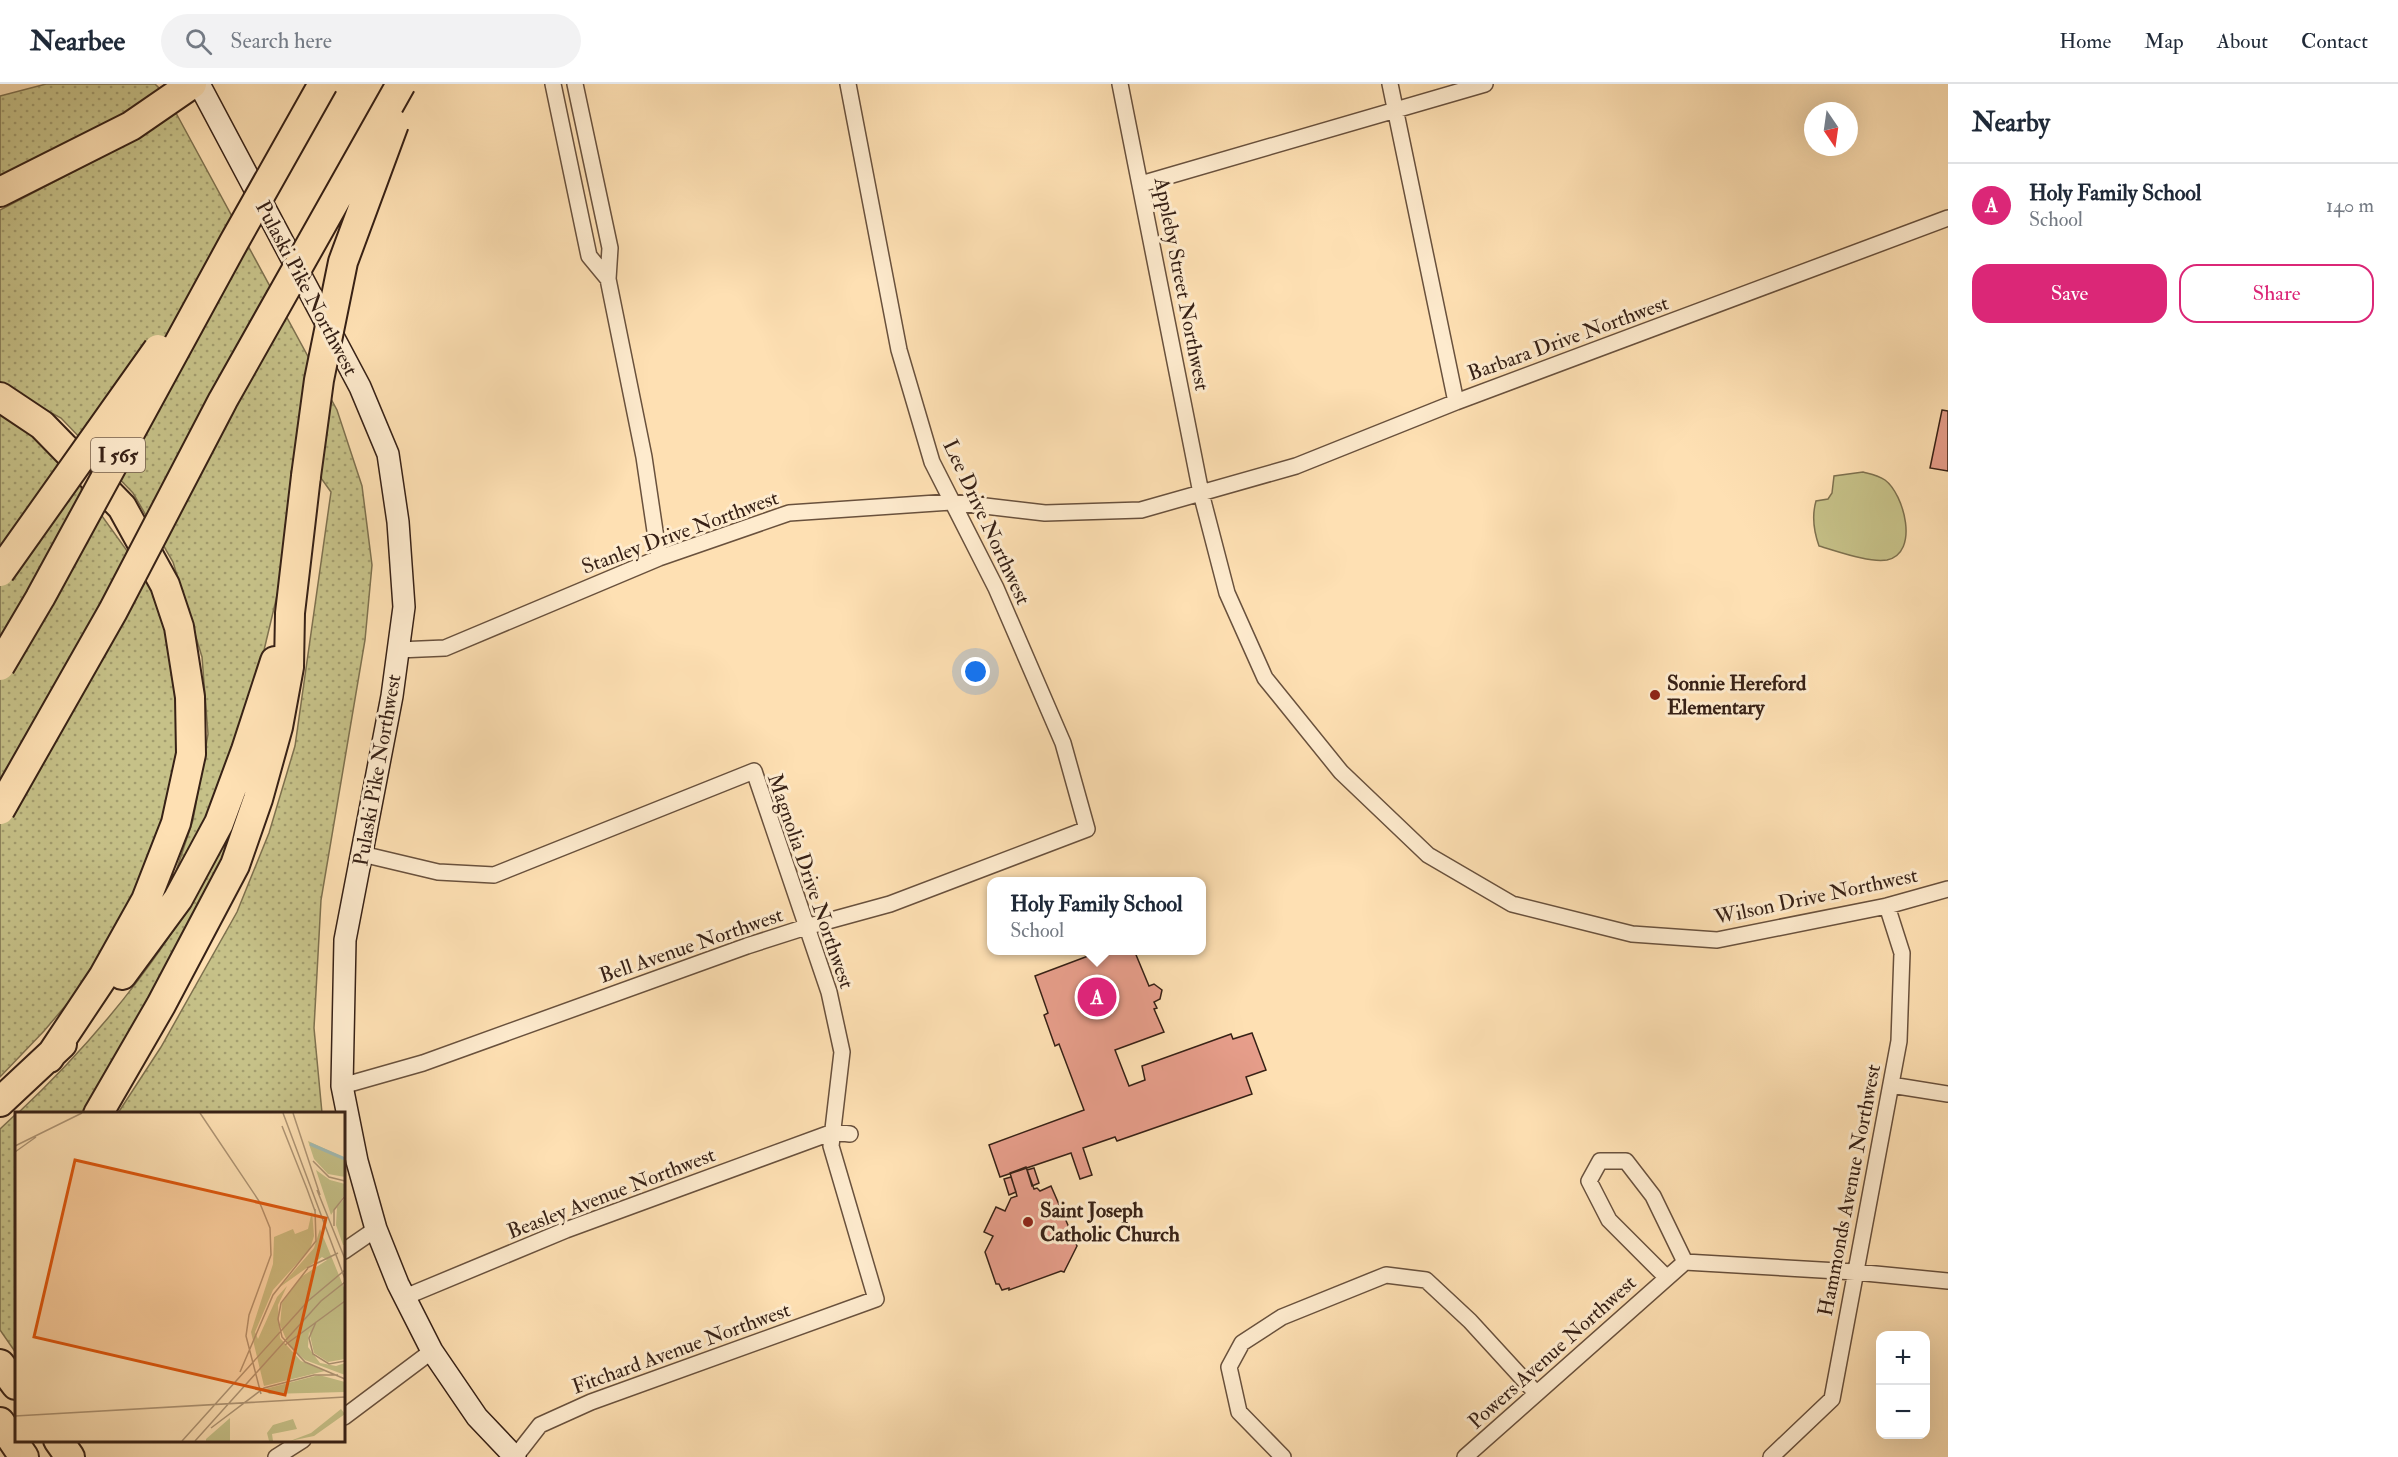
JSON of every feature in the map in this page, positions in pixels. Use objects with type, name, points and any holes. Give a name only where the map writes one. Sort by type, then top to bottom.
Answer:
[{"type":"highway","points":[[0,192],[131,126],[192,84]]},
{"type":"highway","name":"I 565","points":[[0,666],[40,598],[323,84]]},
{"type":"highway","points":[[0,810],[113,611],[223,400],[401,84]]},
{"type":"highway","points":[[99,1112],[161,1005],[235,865],[258,799],[278,727],[288,667],[290,613],[318,380],[343,262],[411,84]]},
{"type":"highway","points":[[0,572],[234,242]]},
{"type":"highway","points":[[0,397],[42,425],[122,507],[165,585],[179,627],[190,697],[191,753],[176,823],[155,878],[146,900],[103,977],[49,1058]]},
{"type":"highway","points":[[0,1102],[49,1058],[111,990],[178,899],[214,832],[246,750],[290,613]]},
{"type":"highway","points":[[0,1364],[15,1384]]},
{"type":"highway","points":[[0,1422],[24,1457]]},
{"type":"highway","points":[[59,1442],[70,1457]]},
{"type":"highway","points":[[75,1442],[81,1457]]},
{"type":"main road","name":"Pulaski Pike Northwest","points":[[199,84],[360,387],[387,454],[398,522],[404,607],[392,696],[345,940],[342,1086],[357,1161],[376,1229],[405,1297],[432,1351],[477,1417],[515,1457]]},
{"type":"street","points":[[553,84],[589,256],[608,279]]},
{"type":"street","points":[[575,84],[610,248],[608,279],[644,457],[659,558]]},
{"type":"street","name":"Lee Drive Northwest","points":[[848,84],[899,350],[932,462],[996,588],[1063,743],[1087,829]]},
{"type":"street","name":"Appleby Street Northwest","points":[[1120,84],[1201,493]]},
{"type":"street","points":[[1390,84],[1456,402]]},
{"type":"street","points":[[1141,184],[1485,84]]},
{"type":"street","name":"Barbara Drive Northwest","points":[[1201,493],[1296,465],[1456,402],[1948,218]]},
{"type":"street","name":"Stanley Drive Northwest","points":[[398,650],[445,648],[659,558],[789,513],[951,502],[1045,513],[1142,510],[1201,493]]},
{"type":"street","name":"Wilson Drive Northwest","points":[[1201,493],[1227,593],[1265,678],[1341,772],[1428,855],[1512,904],[1632,934],[1716,940],[1887,906],[1948,889]]},
{"type":"street","name":"Magnolia Drive Northwest","points":[[362,854],[438,872],[494,875],[754,771],[829,992],[842,1052],[831,1146],[876,1299]]},
{"type":"street","name":"Bell Avenue Northwest","points":[[342,1086],[423,1063],[806,927],[890,904],[1087,829]]},
{"type":"street","name":"Hammonds Avenue Northwest","points":[[1771,1457],[1832,1399],[1899,1041],[1902,953],[1887,906]]},
{"type":"street","points":[[1891,1085],[1948,1094]]},
{"type":"street","points":[[833,1132],[850,1134]]},
{"type":"street","name":"Beasley Avenue Northwest","points":[[405,1297],[566,1230],[833,1132]]},
{"type":"street","name":"Powers Avenue Northwest","points":[[1465,1457],[1536,1393],[1667,1278],[1685,1262],[1653,1196],[1626,1161],[1600,1161],[1589,1181],[1609,1220],[1667,1278]]},
{"type":"street","points":[[345,1250],[376,1229]]},
{"type":"street","points":[[1685,1262],[1855,1272],[1948,1281]]},
{"type":"street","points":[[1284,1457],[1239,1412],[1229,1367],[1242,1343],[1282,1317],[1386,1275],[1426,1280],[1470,1321],[1536,1393]]},
{"type":"street","name":"Fitchard Avenue Northwest","points":[[515,1457],[540,1425],[591,1402],[876,1299]]},
{"type":"street","points":[[345,1416],[432,1351]]},
{"type":"street","points":[[276,1457],[300,1442]]},
{"type":"shaded area","points":[[46,84],[155,84],[161,90],[125,115],[0,177],[0,96]]},
{"type":"shaded area","points":[[176,113],[337,410],[362,486],[372,565],[365,640],[321,900],[314,1028],[322,1112],[119,1112],[161,1047],[237,912],[269,833],[295,746],[331,492],[296,443],[280,583],[230,793],[170,889],[193,820],[208,734],[202,657],[173,562],[133,493],[61,418],[0,385],[0,210],[138,138]]},
{"type":"shaded area","points":[[0,406],[53,448],[156,591],[181,699],[179,755],[154,860],[89,978],[44,1031],[0,1077]]},
{"type":"shaded area","points":[[1863,472],[1885,480],[1898,497],[1903,510],[1906,535],[1903,547],[1897,555],[1887,560],[1862,558],[1819,546],[1817,541],[1814,518],[1816,501],[1828,499],[1832,493],[1834,476]]},
{"type":"shaded area","points":[[265,746],[222,871],[88,1112],[19,1112],[73,1058],[148,967],[192,901],[220,853]]},
{"type":"shaded area","points":[[15,1115],[15,1352],[0,1330],[0,1129]]},
{"type":"building","points":[[1942,410],[1948,411],[1948,471],[1930,468]]},
{"type":"building","points":[[1091,955],[1136,955],[1149,986],[1154,984],[1162,990],[1160,999],[1154,1002],[1157,1008],[1154,1009],[1164,1032],[1115,1050],[1129,1086],[1145,1080],[1142,1066],[1231,1034],[1233,1039],[1252,1033],[1266,1070],[1246,1077],[1252,1094],[1117,1141],[1115,1137],[1083,1148],[1092,1175],[1080,1179],[1071,1153],[1000,1177],[989,1145],[1084,1110],[1059,1044],[1055,1046],[1044,1015],[1048,1013],[1035,976]]},
{"type":"building","name":"Saint Joseph Catholic Church","points":[[1026,1167],[1034,1189],[1037,1188],[1040,1191],[1051,1186],[1077,1246],[1064,1272],[1061,1271],[1009,1290],[1009,1288],[1002,1290],[999,1284],[996,1284],[985,1252],[993,1236],[984,1232],[996,1207],[1005,1211],[1011,1198],[1017,1196],[1010,1173]]},
{"type":"building","points":[[1034,1168],[1039,1183],[1032,1186],[1027,1170]]},
{"type":"building","points":[[1011,1177],[1016,1192],[1009,1195],[1004,1179]]},
{"type":"place","name":"Sonnie Hereford Elementary","points":[[1655,695]]},
{"type":"place","name":"Holy Family School","points":[[1097,997]]},
{"type":"place","name":"Saint Joseph Catholic Church","points":[[1028,1222]]}]
